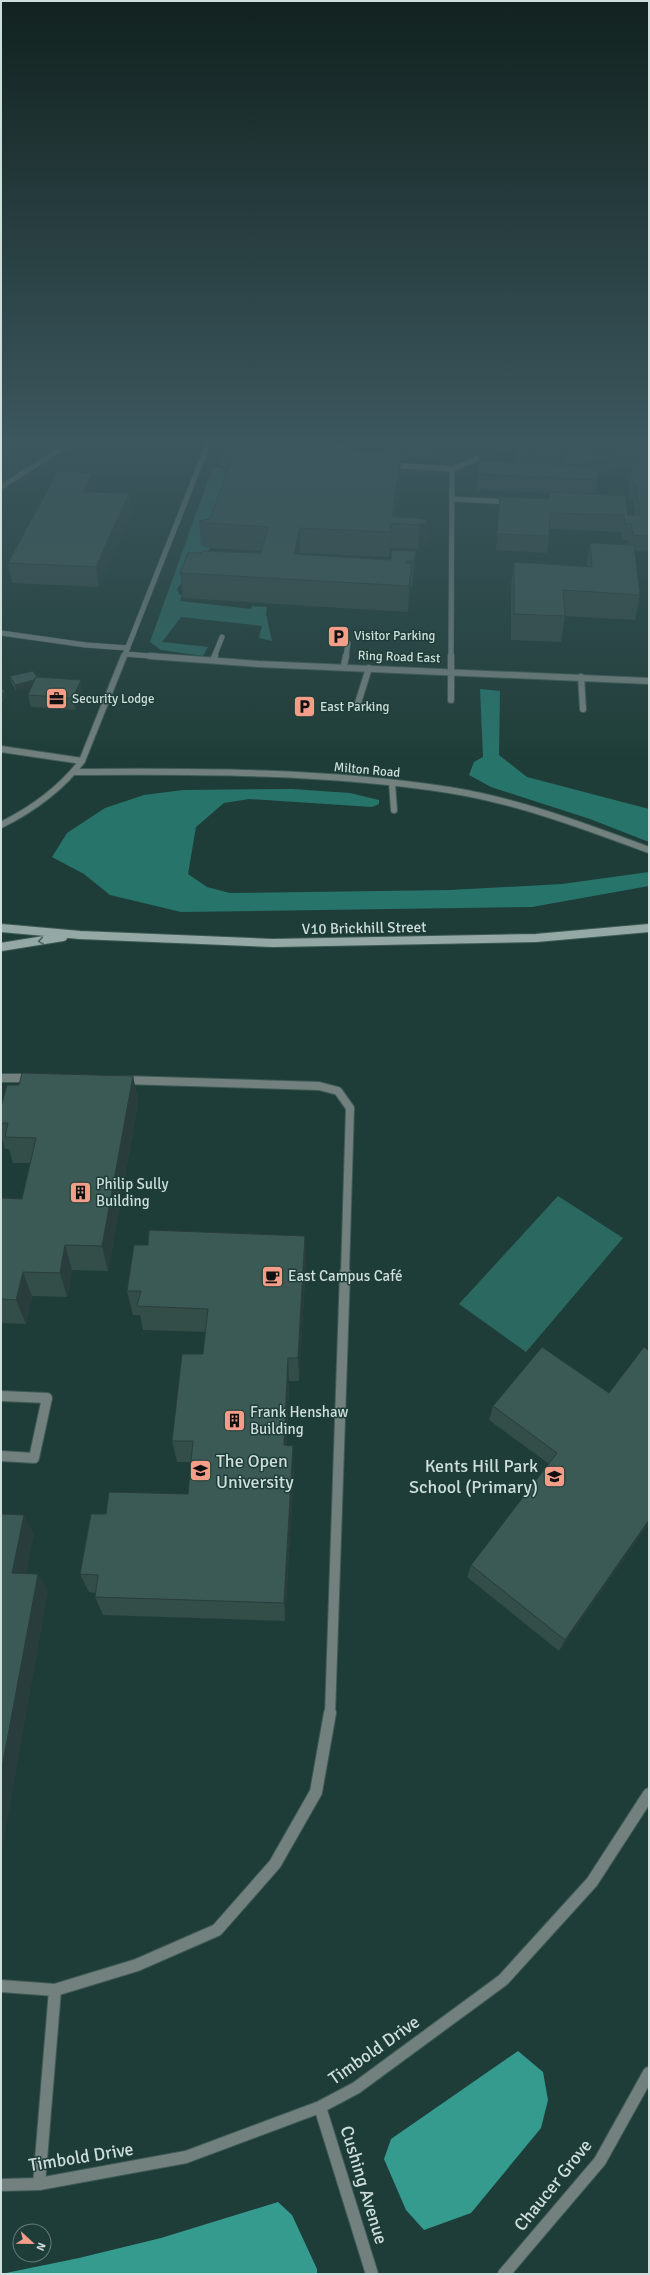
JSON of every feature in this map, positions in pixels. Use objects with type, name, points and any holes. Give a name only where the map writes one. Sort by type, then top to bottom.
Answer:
[{"type":"street","points":[[1,825],[44,802],[75,772],[82,761],[166,550]]},
{"type":"street","points":[[451,700],[450,670],[452,550]]},
{"type":"street","points":[[1,633],[86,645],[128,648]]},
{"type":"street","points":[[213,660],[222,637]]},
{"type":"street","points":[[344,666],[348,643]]},
{"type":"street","name":"Ring Road East","points":[[125,654],[256,664],[450,670],[649,680]]},
{"type":"street","points":[[358,704],[369,668]]},
{"type":"street","points":[[581,677],[583,709]]},
{"type":"street","points":[[1,750],[82,761]]},
{"type":"street","name":"Milton Road","points":[[75,772],[224,771],[392,783],[466,793],[566,819],[649,850]]},
{"type":"street","points":[[392,783],[394,810]]},
{"type":"street","points":[[1,831],[11,820]]},
{"type":"street","name":"V10 Brickhill Street","points":[[1,928],[80,935],[274,943],[536,938],[649,928]]},
{"type":"street","name":"V10 Brickhill Street","points":[[1,947],[80,935]]},
{"type":"street","points":[[1,1078],[39,1078]]},
{"type":"street","points":[[1,1986],[55,1990],[137,1965],[218,1930],[275,1864],[316,1792],[330,1718],[350,1108],[338,1091],[319,1086],[116,1080]]},
{"type":"street","points":[[1,1396],[47,1398],[34,1458],[1,1456]]},
{"type":"street","name":"Timbold Drive","points":[[1,2185],[39,2184],[186,2158],[320,2106],[356,2088],[503,1980],[592,1882],[649,1794]]},
{"type":"street","points":[[39,2184],[55,1990]]},
{"type":"street","name":"Chaucer Grove","points":[[504,2274],[600,2161],[649,2073]]},
{"type":"street","name":"Cushing Avenue","points":[[320,2106],[372,2274]]},
{"type":"shaded area","points":[[183,550],[208,550],[177,589],[180,595],[182,595],[180,601],[251,609],[252,606],[267,607],[266,614],[272,641],[259,638],[262,626],[181,617],[162,642],[208,647],[203,656],[161,650],[150,642]]},
{"type":"shaded area","points":[[480,689],[500,691],[499,755],[527,777],[649,809],[649,842],[590,819],[491,787],[469,775],[474,762],[483,757]]},
{"type":"shaded area","points":[[292,789],[350,793],[379,800],[379,804],[372,807],[249,799],[224,803],[196,827],[188,874],[207,887],[230,893],[450,890],[562,884],[649,872],[649,886],[532,907],[181,912],[110,895],[84,874],[52,857],[67,833],[105,808],[144,795],[183,790]]},
{"type":"shaded area","points":[[558,1196],[623,1238],[526,1352],[459,1304]]},
{"type":"shaded area","points":[[518,2051],[543,2072],[548,2100],[541,2128],[471,2213],[424,2230],[406,2210],[384,2159],[391,2139]]},
{"type":"shaded area","points":[[278,2202],[292,2215],[317,2269],[317,2274],[1,2274],[79,2258],[161,2238]]},
{"type":"building","points":[[15,550],[104,550],[96,567],[8,563]]},
{"type":"building","points":[[262,550],[295,550],[294,554],[391,560],[391,550],[416,551],[414,561],[405,561],[406,563],[412,563],[409,586],[180,573],[188,553],[201,553],[202,551],[261,553]]},
{"type":"building","points":[[591,550],[635,550],[640,595],[563,590],[565,616],[514,614],[514,562],[592,567]]},
{"type":"building","points":[[33,671],[37,677],[34,680],[15,685],[10,676]]},
{"type":"building","points":[[36,677],[81,680],[73,698],[28,695]]},
{"type":"building","points":[[1,689],[5,690],[2,695],[1,695]]},
{"type":"building","name":"Philip Sully Building","points":[[22,1073],[133,1076],[102,1246],[65,1245],[60,1273],[23,1272],[16,1300],[1,1299],[1,1198],[22,1199],[36,1138],[5,1137],[8,1123],[1,1123],[1,1107],[7,1085],[19,1085]]},
{"type":"building","name":"Frank Henshaw Building","points":[[149,1230],[305,1236],[298,1358],[288,1358],[284,1445],[293,1446],[284,1603],[95,1597],[98,1575],[80,1574],[91,1514],[106,1514],[109,1492],[188,1494],[193,1441],[172,1441],[182,1354],[203,1354],[208,1309],[137,1306],[141,1291],[127,1291],[134,1245],[148,1245]]},
{"type":"building","points":[[542,1347],[609,1393],[644,1347],[649,1351],[649,1520],[565,1640],[471,1565],[557,1453],[493,1406]]},
{"type":"building","points":[[1,1514],[24,1515],[12,1573],[38,1574],[1,1773]]},
{"type":"place","name":"Visitor Parking","points":[[339,636]]},
{"type":"place","name":"Security Lodge","points":[[57,699]]},
{"type":"place","name":"East Parking","points":[[305,707]]},
{"type":"place","name":"Philip Sully Building","points":[[80,1193]]},
{"type":"place","name":"East Campus Café","points":[[272,1276]]},
{"type":"place","name":"Frank Henshaw Building","points":[[235,1421]]},
{"type":"place","name":"The Open University","points":[[200,1471]]},
{"type":"place","name":"Kents Hill Park School (Primary)","points":[[554,1476]]}]
